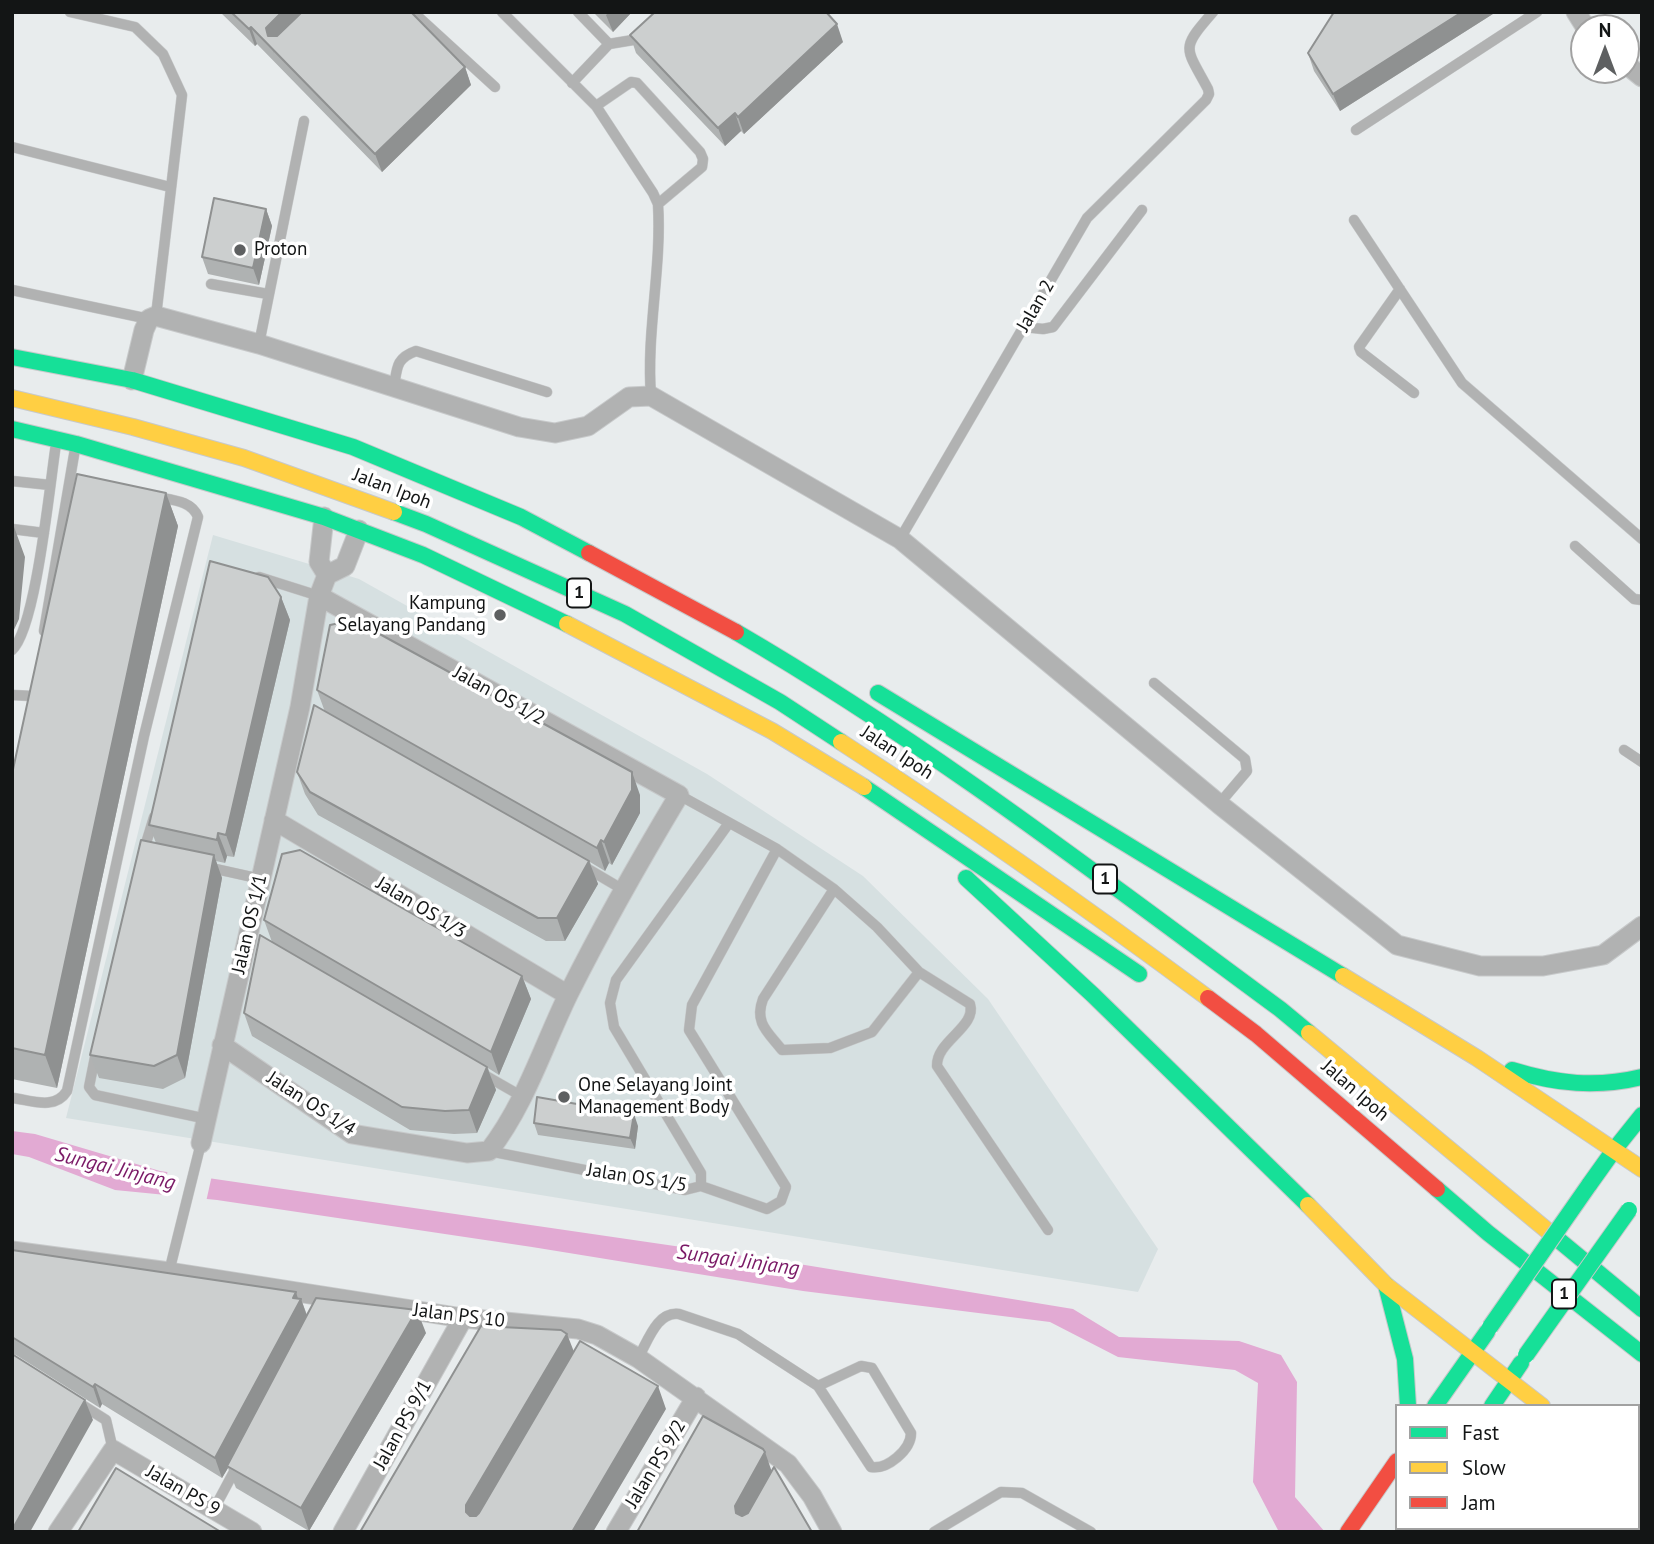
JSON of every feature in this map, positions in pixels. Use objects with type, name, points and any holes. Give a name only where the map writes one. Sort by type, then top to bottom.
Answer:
[{"type":"main road","name":"Jalan Ipoh","points":[[12,357],[132,380],[353,447],[521,517],[695,609],[800,669],[989,794],[1280,1009],[1642,1309]]},
{"type":"main road","name":"Jalan Ipoh","points":[[12,398],[232,454],[426,524],[625,614],[745,681],[913,789],[1099,917],[1256,1034],[1488,1233],[1642,1354]]},
{"type":"main road","points":[[12,429],[76,444],[324,517],[483,583],[605,643],[772,731],[892,805],[1156,986]]},
{"type":"main road","points":[[521,517],[702,598],[785,643]]},
{"type":"main road","points":[[867,687],[1477,1058],[1642,1169]]},
{"type":"main road","points":[[772,731],[910,828],[1113,1014],[1306,1203],[1385,1285],[1473,1350],[1539,1404]]},
{"type":"main road","points":[[1477,1058],[1546,1082],[1583,1087],[1616,1085],[1642,1077]]},
{"type":"main road","points":[[1287,1083],[1488,1233]]},
{"type":"main road","points":[[1436,1404],[1589,1185],[1642,1115]]},
{"type":"main road","points":[[1493,1404],[1642,1193]]},
{"type":"main road","points":[[1385,1285],[1406,1360],[1408,1404]]},
{"type":"main road","points":[[1348,1532],[1395,1464]]},
{"type":"street","points":[[132,380],[144,330],[153,318],[259,344],[519,427],[555,433],[588,426],[629,397],[651,396],[900,539],[1220,804],[1397,945],[1480,966],[1543,966],[1603,955],[1642,926]]},
{"type":"street","points":[[324,517],[319,562],[327,575]]},
{"type":"street","name":"Jalan OS 1/1","points":[[201,1143],[222,1045],[253,940],[261,879],[274,820],[306,710],[319,596],[327,575],[345,566],[359,530]]},
{"type":"street","name":"Jalan OS 1/2","points":[[319,596],[679,795]]},
{"type":"street","points":[[489,1151],[523,1098],[568,995],[622,889],[679,795]]},
{"type":"street","name":"Jalan OS 1/3","points":[[274,820],[568,995]]},
{"type":"street","name":"Jalan OS 1/4","points":[[222,1045],[352,1134],[467,1153],[489,1151]]},
{"type":"street","name":"Jalan PS 10","points":[[12,1251],[169,1272],[325,1304],[578,1329],[593,1340],[638,1358],[696,1397],[785,1469],[812,1496],[832,1532]]},
{"type":"street","name":"Jalan PS 9/1","points":[[343,1532],[463,1318]]},
{"type":"street","name":"Jalan PS 9/2","points":[[617,1532],[696,1397]]},
{"type":"street","points":[[58,1532],[113,1450]]},
{"type":"street","name":"Jalan PS 9","points":[[113,1450],[252,1532]]},
{"type":"lane","points":[[12,290],[153,318],[181,95],[163,54],[135,27],[97,15],[71,12]]},
{"type":"lane","points":[[413,12],[495,87]]},
{"type":"lane","points":[[502,12],[596,106],[658,204],[657,286],[648,360],[651,396]]},
{"type":"lane","points":[[578,12],[609,44]]},
{"type":"lane","name":"Jalan 2","points":[[900,539],[1087,218],[1206,100],[1208,89],[1190,56],[1189,44],[1213,12]]},
{"type":"lane","points":[[1356,130],[1531,14]]},
{"type":"lane","points":[[572,83],[609,44],[639,39],[647,30]]},
{"type":"lane","points":[[596,106],[631,82],[638,83],[700,152],[702,167],[658,204]]},
{"type":"lane","points":[[259,344],[304,121]]},
{"type":"lane","points":[[12,147],[170,187]]},
{"type":"lane","points":[[1024,327],[1053,327],[1142,210]]},
{"type":"lane","points":[[1354,220],[1462,383],[1642,539]]},
{"type":"lane","points":[[211,284],[268,294]]},
{"type":"lane","points":[[1400,289],[1359,347],[1361,352],[1414,393]]},
{"type":"lane","points":[[394,387],[397,363],[405,355],[416,351],[547,392]]},
{"type":"lane","points":[[12,650],[26,629],[44,533],[57,440]]},
{"type":"lane","points":[[42,641],[76,444]]},
{"type":"lane","points":[[12,481],[50,485]]},
{"type":"lane","points":[[71,482],[84,485]]},
{"type":"lane","points":[[196,509],[208,497],[227,487]]},
{"type":"lane","points":[[13,1098],[52,1104],[62,1099],[67,1091],[144,736],[196,532],[198,517],[196,509],[191,505],[146,495]]},
{"type":"lane","points":[[12,529],[44,533]]},
{"type":"lane","points":[[1575,546],[1634,599],[1642,600]]},
{"type":"lane","points":[[247,574],[319,596]]},
{"type":"lane","points":[[29,709],[34,682]]},
{"type":"lane","points":[[1154,683],[1245,759],[1247,771],[1220,804]]},
{"type":"lane","points":[[12,695],[32,696]]},
{"type":"lane","points":[[1624,750],[1642,762]]},
{"type":"lane","points":[[679,795],[777,849],[834,889],[877,927],[919,972],[970,1004],[970,1018],[940,1051],[937,1066],[1048,1230]]},
{"type":"lane","points":[[141,866],[156,808]]},
{"type":"lane","points":[[701,1186],[701,1173],[614,1027],[610,1003],[615,980],[729,823]]},
{"type":"lane","name":"Jalan OS 1/5","points":[[489,1151],[685,1190],[701,1186],[767,1209],[781,1201],[786,1187],[689,1030],[691,1005],[777,849]]},
{"type":"lane","points":[[144,852],[157,855]]},
{"type":"lane","points":[[575,862],[622,889]]},
{"type":"lane","points":[[196,864],[261,879]]},
{"type":"lane","points":[[834,889],[763,999],[758,1012],[761,1023],[782,1050],[830,1048],[872,1032],[919,972]]},
{"type":"lane","points":[[98,1042],[89,1087],[95,1095],[207,1119]]},
{"type":"lane","points":[[475,1070],[523,1098]]},
{"type":"lane","name":"Jalan OS 1/1","points":[[169,1272],[201,1143]]},
{"type":"lane","points":[[638,1358],[661,1319],[671,1313],[679,1314],[738,1334],[818,1386],[871,1467],[879,1469],[885,1466],[908,1447],[911,1433],[872,1368],[861,1366],[818,1386]]},
{"type":"lane","points":[[71,1398],[106,1420],[113,1450]]},
{"type":"lane","points":[[214,1509],[246,1450]]},
{"type":"lane","points":[[934,1532],[1001,1492],[1022,1493],[1091,1532]]},
{"type":"shaded area","points":[[213,535],[359,579],[707,774],[863,876],[988,999],[1158,1249],[1138,1292],[66,1118]]},
{"type":"water","name":"Sungai Jinjang","points":[[12,1131],[35,1134],[160,1171],[805,1265],[1073,1309],[1119,1337],[1239,1341],[1281,1355],[1297,1382],[1295,1497],[1325,1532],[1279,1532],[1253,1482],[1258,1383],[1235,1370],[1118,1357],[1050,1322],[803,1291],[217,1200],[115,1190],[29,1157],[12,1154]]},
{"type":"pier","points":[[168,1169],[212,1175],[206,1202],[163,1198]]},
{"type":"building","points":[[231,12],[282,12],[266,28],[268,36],[277,36],[302,12],[411,12],[465,67],[375,154],[251,27],[249,29]]},
{"type":"building","points":[[655,12],[826,12],[837,24],[738,117],[735,113],[718,128],[630,35]]},
{"type":"building","points":[[1334,12],[1462,12],[1333,94],[1308,53]]},
{"type":"building","name":"Proton","points":[[214,198],[266,209],[253,268],[202,257]]},
{"type":"building","points":[[77,474],[166,493],[45,1055],[12,1048],[12,774]]},
{"type":"building","points":[[210,561],[268,577],[281,597],[226,835],[218,833],[217,840],[149,825]]},
{"type":"building","points":[[354,620],[632,772],[632,790],[604,842],[601,840],[597,848],[317,690],[330,625]]},
{"type":"building","points":[[314,705],[589,861],[557,918],[538,918],[310,792],[297,772]]},
{"type":"building","points":[[141,840],[214,855],[177,1055],[154,1066],[90,1055]]},
{"type":"building","points":[[300,850],[522,976],[491,1052],[264,920],[282,854]]},
{"type":"building","points":[[260,935],[487,1067],[469,1110],[402,1107],[244,1013]]},
{"type":"building","points":[[537,1097],[634,1114],[630,1138],[534,1123]]},
{"type":"building","points":[[12,1250],[296,1292],[293,1298],[301,1299],[215,1458],[95,1384],[93,1387],[12,1337]]},
{"type":"building","points":[[316,1298],[417,1310],[301,1508],[227,1466]]},
{"type":"building","points":[[481,1326],[561,1330],[567,1334],[466,1505],[466,1512],[470,1516],[479,1513],[580,1341],[658,1386],[572,1532],[360,1532]]},
{"type":"building","points":[[12,1354],[85,1400],[12,1530]]},
{"type":"building","points":[[703,1416],[765,1452],[735,1506],[736,1513],[742,1516],[748,1513],[774,1467],[812,1532],[637,1532]]},
{"type":"building","points":[[116,1468],[221,1532],[78,1532]]},
{"type":"traffic: fast","points":[[12,357],[132,380],[353,447],[521,517],[589,553]]},
{"type":"traffic: fast","points":[[12,429],[76,444],[324,517],[423,555],[567,624]]},
{"type":"traffic: fast","points":[[394,512],[625,614],[780,702],[841,742]]},
{"type":"traffic: fast","points":[[736,632],[877,719],[1013,813],[1309,1033]]},
{"type":"traffic: fast","points":[[878,693],[1343,976]]},
{"type":"traffic: fast","points":[[864,787],[1139,974]]},
{"type":"traffic: fast","points":[[966,878],[1093,995],[1308,1205]]},
{"type":"traffic: fast","points":[[1512,1070],[1545,1079],[1577,1083],[1609,1083],[1642,1077]]},
{"type":"traffic: fast","points":[[1614,1150],[1642,1115]]},
{"type":"traffic: fast","points":[[1589,1185],[1614,1150]]},
{"type":"traffic: fast","points":[[1490,1327],[1589,1185]]},
{"type":"traffic: fast","points":[[1437,1189],[1488,1233],[1642,1354]]},
{"type":"traffic: fast","points":[[1526,1355],[1629,1210]]},
{"type":"traffic: fast","points":[[1549,1232],[1642,1309]]},
{"type":"traffic: fast","points":[[1386,1285],[1405,1359],[1408,1404]]},
{"type":"traffic: fast","points":[[1436,1404],[1487,1332]]},
{"type":"traffic: fast","points":[[1493,1404],[1521,1363]]},
{"type":"traffic: slow","points":[[12,398],[133,427],[244,458],[394,512]]},
{"type":"traffic: slow","points":[[567,624],[772,731],[864,787]]},
{"type":"traffic: slow","points":[[841,742],[1026,867],[1208,998]]},
{"type":"traffic: slow","points":[[1343,976],[1477,1058],[1642,1169]]},
{"type":"traffic: slow","points":[[1309,1033],[1549,1232]]},
{"type":"traffic: slow","points":[[1308,1205],[1386,1285],[1539,1404]]},
{"type":"traffic: jam","points":[[589,553],[736,632]]},
{"type":"traffic: jam","points":[[1208,998],[1256,1034],[1437,1189]]},
{"type":"traffic: jam","points":[[1348,1532],[1395,1464]]},
{"type":"place","name":"Proton","points":[[240,250]]},
{"type":"place","name":"Kampung Selayang Pandang","points":[[500,615]]},
{"type":"place","name":"One Selayang Joint Management Body","points":[[564,1097]]}]
